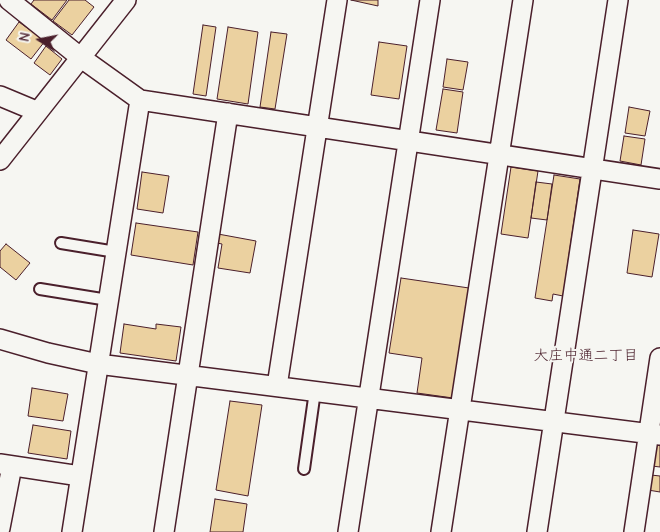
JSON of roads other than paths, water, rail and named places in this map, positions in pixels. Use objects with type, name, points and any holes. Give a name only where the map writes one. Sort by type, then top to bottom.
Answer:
[{"type":"street","points":[[9,0],[80,57],[140,100],[660,179]]},
{"type":"street","points":[[0,160],[126,0]]},
{"type":"street","points":[[277,386],[337,0]]},
{"type":"street","points":[[348,532],[430,0]]},
{"type":"street","points":[[441,532],[523,0]]},
{"type":"street","points":[[537,532],[618,0]]},
{"type":"street","points":[[0,96],[36,112]]},
{"type":"street","points":[[72,532],[140,100]]},
{"type":"street","points":[[164,532],[228,114]]},
{"type":"street","points":[[0,339],[48,353],[98,364],[654,434]]},
{"type":"street","points":[[634,532],[654,434],[660,358]]},
{"type":"street","points":[[0,528],[6,465],[80,476]]},
{"type":"lane","points":[[61,243],[116,252]]},
{"type":"lane","points":[[40,289],[108,300]]},
{"type":"lane","points":[[304,469],[315,391]]},
{"type":"district","name":"大庄中通二丁目","points":[[586,356]]}]
